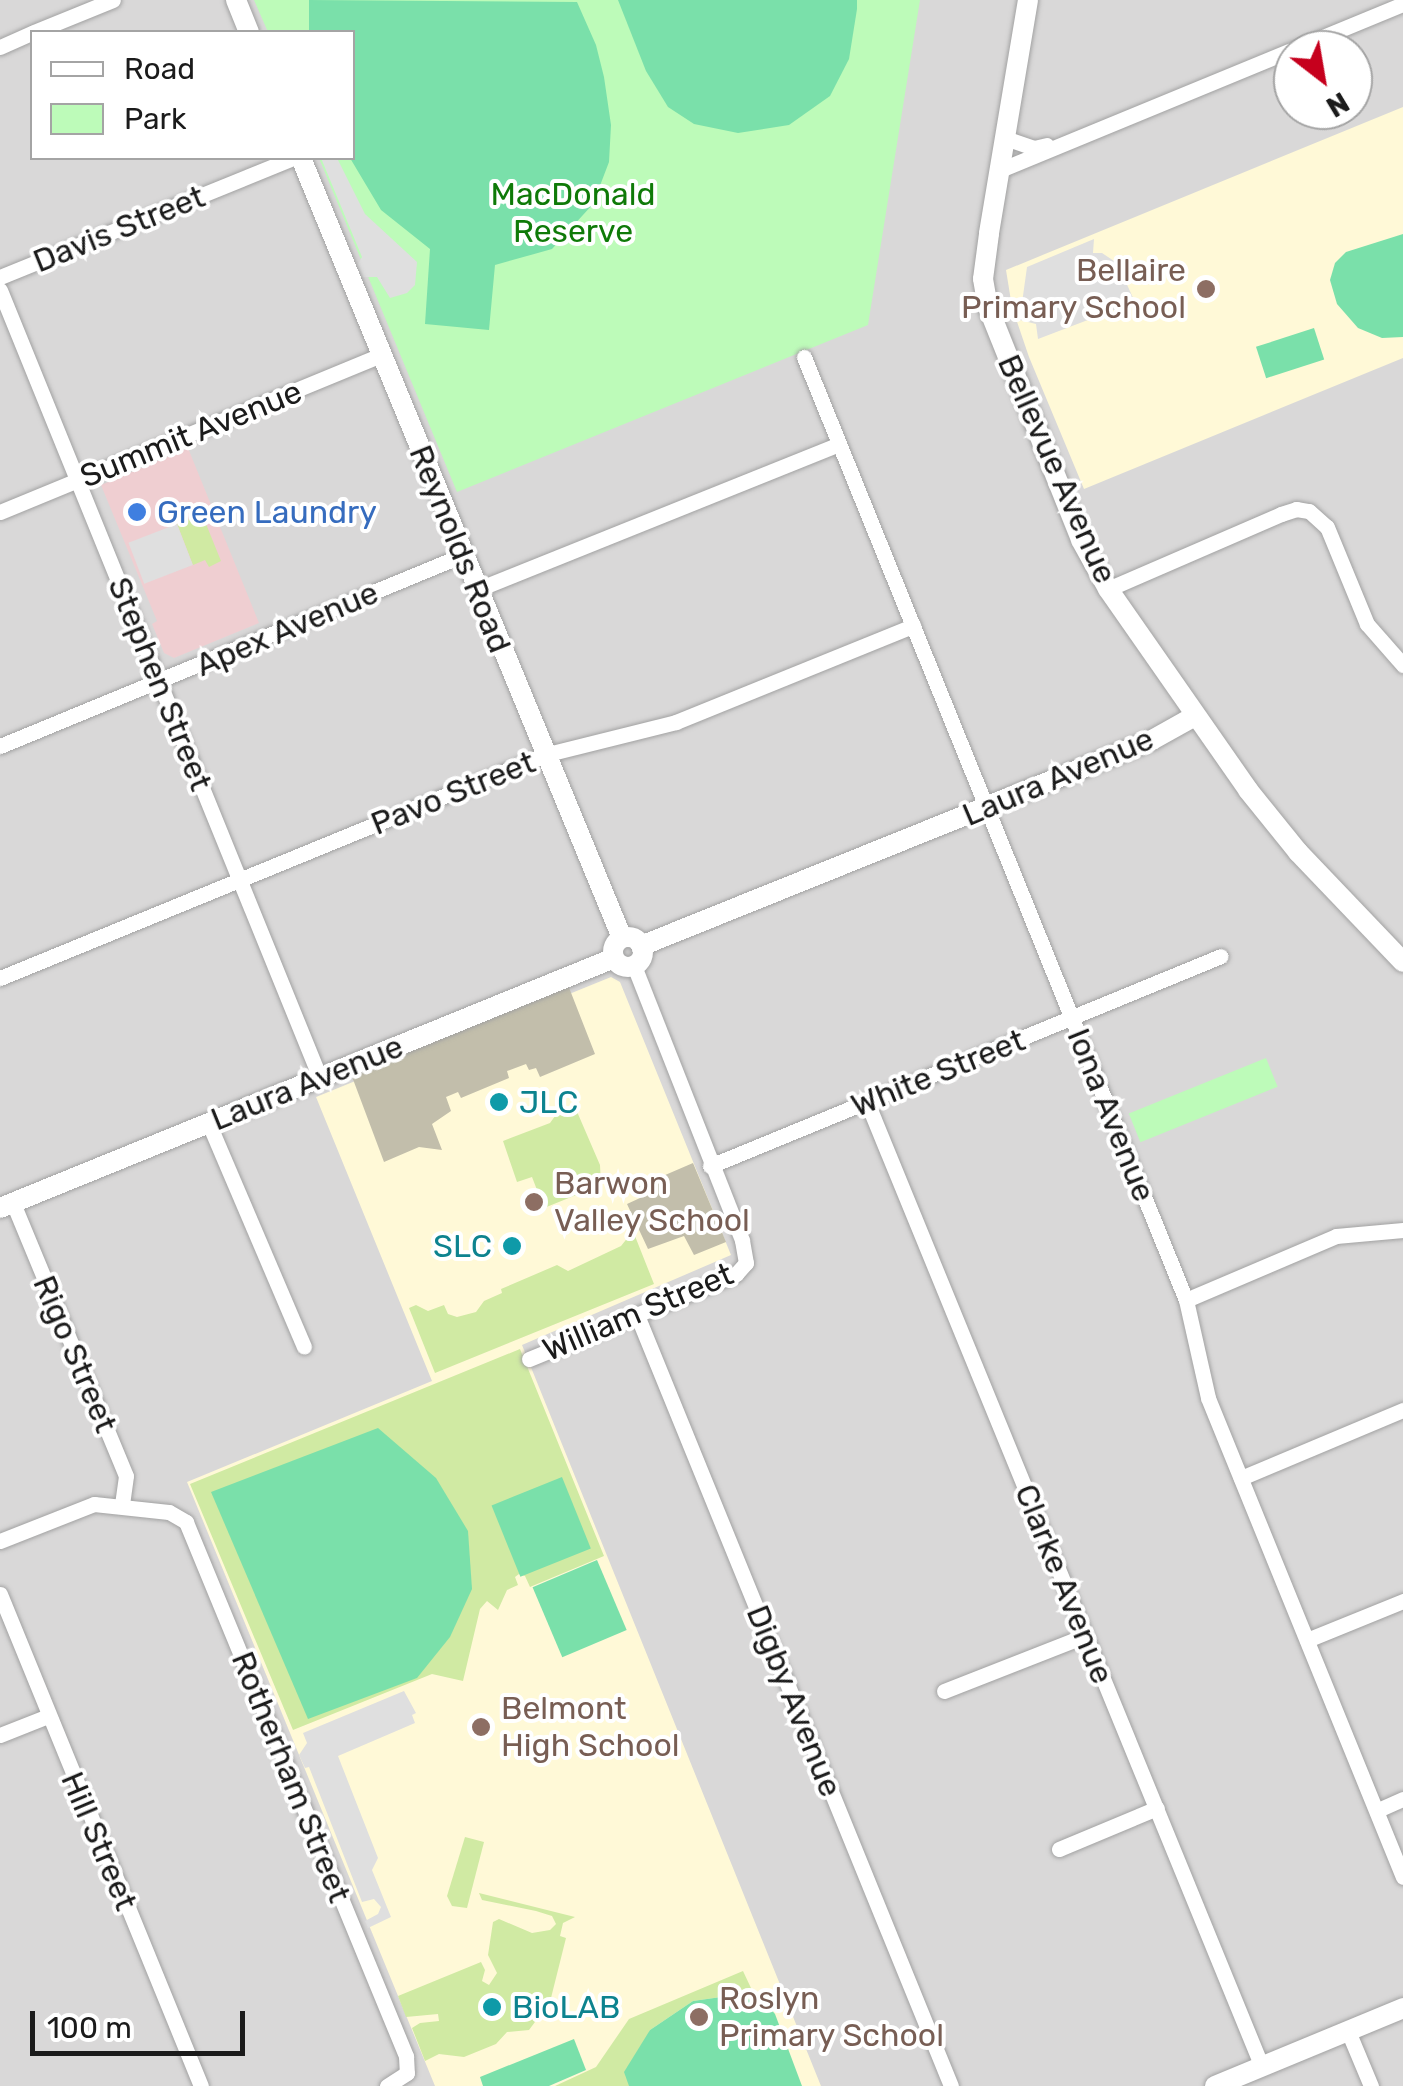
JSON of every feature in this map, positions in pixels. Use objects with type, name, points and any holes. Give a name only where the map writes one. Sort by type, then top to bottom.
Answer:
[{"type":"street","points":[[40,30],[113,0]]},
{"type":"street","points":[[236,0],[249,30]]},
{"type":"street","name":"Bellevue Avenue","points":[[1028,0],[983,280],[988,307],[1081,540],[1108,589],[1195,716],[1298,852],[1403,962]]},
{"type":"street","points":[[1000,170],[1403,4]]},
{"type":"street","points":[[0,46],[30,34]]},
{"type":"street","points":[[1005,138],[1034,148],[1056,144]]},
{"type":"street","name":"Davis Street","points":[[0,277],[288,160]]},
{"type":"street","name":"Reynolds Road","points":[[302,160],[628,952],[746,1250],[746,1264]]},
{"type":"street","name":"Stephen Street","points":[[0,290],[320,1078]]},
{"type":"street","name":"Summit Avenue","points":[[0,512],[381,356]]},
{"type":"street","name":"Iona Avenue","points":[[804,357],[1186,1300],[1208,1398],[1403,1877]]},
{"type":"street","points":[[476,590],[839,444]]},
{"type":"street","points":[[1108,589],[1281,514],[1296,509],[1310,511],[1327,527],[1367,624],[1403,665]]},
{"type":"street","name":"Apex Avenue","points":[[0,746],[462,556]]},
{"type":"street","name":"Pavo Street","points":[[0,978],[544,755],[676,722],[913,626]]},
{"type":"street","name":"Laura Avenue","points":[[6,1206],[1152,740],[1195,716]]},
{"type":"street","name":"White Street","points":[[710,1166],[1220,956]]},
{"type":"street","name":"Clarke Avenue","points":[[867,1102],[1262,2066]]},
{"type":"street","points":[[209,1124],[304,1347]]},
{"type":"street","name":"Rigo Street","points":[[6,1206],[127,1480],[122,1506]]},
{"type":"street","points":[[1186,1300],[1336,1236],[1403,1230]]},
{"type":"street","name":"William Street","points":[[529,1359],[736,1274],[746,1264]]},
{"type":"street","name":"Digby Avenue","points":[[637,1316],[951,2086]]},
{"type":"street","points":[[1241,1478],[1403,1410]]},
{"type":"street","points":[[0,1541],[92,1504],[122,1506]]},
{"type":"street","name":"Rotherham Street","points":[[122,1506],[169,1512],[187,1525],[406,2056],[408,2073],[388,2086]]},
{"type":"street","name":"Hill Street","points":[[0,1594],[201,2086]]},
{"type":"street","points":[[1307,1640],[1403,1601]]},
{"type":"street","points":[[944,1690],[1084,1636]]},
{"type":"street","points":[[0,1735],[48,1716]]},
{"type":"street","points":[[1378,1810],[1403,1799]]},
{"type":"street","points":[[1059,1849],[1157,1808]]},
{"type":"street","points":[[1215,2086],[1403,2008]]},
{"type":"street","points":[[1348,2031],[1371,2086]]},
{"type":"shaded area","points":[[0,0],[1403,0],[1403,2086],[0,2086]]},
{"type":"shaded area","name":"Bellaire Primary School","points":[[1403,107],[1403,358],[1084,489],[1029,357],[1012,307],[1006,270],[1347,130],[1373,130],[1373,119]]},
{"type":"shaded area","points":[[322,160],[338,160],[365,214],[417,262],[415,285],[407,293],[390,298],[377,277],[361,277],[357,266],[362,257]]},
{"type":"shaded area","points":[[1094,239],[1093,253],[1102,253],[1117,263],[1135,302],[1038,339],[1036,324],[1016,319],[1012,309],[1022,303],[1027,267]]},
{"type":"shaded area","points":[[188,448],[259,623],[174,658],[164,653],[152,624],[157,621],[101,485]]},
{"type":"shaded area","points":[[177,524],[193,565],[144,584],[128,543]]},
{"type":"shaded area","name":"Belmont High School","points":[[611,977],[620,982],[731,1255],[522,1345],[821,2086],[435,2086],[187,1482],[432,1381],[316,1097]]},
{"type":"shaded area","points":[[568,985],[595,1054],[540,1077],[536,1068],[529,1070],[526,1064],[507,1071],[509,1078],[461,1098],[458,1092],[446,1097],[451,1111],[432,1124],[442,1150],[419,1147],[384,1162],[351,1074]]},
{"type":"shaded area","points":[[693,1163],[726,1242],[694,1255],[684,1236],[648,1249],[627,1204],[640,1198],[635,1188]]},
{"type":"shaded area","points":[[404,1691],[416,1713],[412,1715],[415,1723],[338,1756],[378,1858],[372,1870],[391,1917],[368,1928],[365,1921],[378,1914],[381,1907],[374,1899],[362,1902],[309,1767],[305,1768],[299,1755],[307,1743],[303,1733]]},
{"type":"green space","name":"MacDonald Reserve","points":[[254,0],[920,0],[868,325],[457,492],[320,160],[355,160],[355,30],[267,30]]},
{"type":"green space","points":[[309,0],[577,2],[596,45],[604,77],[611,125],[609,162],[593,204],[552,249],[495,265],[489,330],[425,324],[430,249],[381,210],[351,160],[355,160],[355,30],[309,30]]},
{"type":"green space","points":[[618,0],[857,0],[857,9],[849,59],[830,96],[789,125],[738,133],[694,124],[668,107],[646,71]]},
{"type":"green space","points":[[1403,234],[1403,337],[1382,338],[1358,328],[1337,304],[1330,280],[1335,263],[1346,252]]},
{"type":"green space","points":[[1314,328],[1324,359],[1266,378],[1256,347]]},
{"type":"green space","points":[[202,514],[221,561],[209,567],[205,560],[193,565],[177,524]]},
{"type":"green space","points":[[1266,1058],[1278,1087],[1140,1142],[1129,1113]]},
{"type":"green space","points":[[575,1107],[600,1165],[601,1185],[544,1208],[532,1177],[517,1182],[503,1141],[550,1123],[561,1108]]},
{"type":"green space","points":[[633,1231],[654,1284],[435,1373],[409,1308],[416,1305],[428,1311],[444,1305],[448,1314],[457,1317],[476,1312],[484,1301],[502,1293],[501,1289],[557,1265],[568,1271],[621,1246]]},
{"type":"green space","points":[[520,1349],[604,1556],[530,1587],[525,1576],[519,1574],[515,1577],[518,1585],[507,1590],[498,1610],[487,1601],[480,1609],[463,1681],[432,1674],[293,1730],[190,1484]]},
{"type":"green space","points":[[378,1428],[436,1478],[468,1531],[472,1589],[450,1637],[417,1678],[308,1719],[211,1492]]},
{"type":"green space","points":[[562,1477],[591,1548],[520,1577],[492,1505]]},
{"type":"green space","points":[[597,1560],[627,1630],[562,1657],[533,1587]]},
{"type":"green space","points":[[465,1837],[484,1842],[467,1908],[452,1906],[447,1896]]},
{"type":"green space","points":[[479,1893],[575,1917],[563,1923],[560,1936],[566,1938],[550,2002],[529,2030],[507,2032],[496,2044],[464,2057],[439,2054],[425,2061],[412,2028],[439,2021],[438,2014],[406,2017],[398,1996],[481,1962],[485,1970],[482,1981],[489,1985],[497,1973],[488,1955],[493,1922],[499,1919],[532,1933],[550,1930],[556,1924],[552,1916],[482,1900]]},
{"type":"green space","points":[[743,1971],[758,2003],[735,1995],[693,2001],[650,2030],[629,2086],[555,2086],[596,2067],[629,2019]]},
{"type":"green space","points":[[735,1995],[768,2006],[775,2014],[802,2086],[629,2086],[624,2072],[650,2030],[693,2001]]},
{"type":"green space","points":[[574,2039],[586,2070],[549,2086],[483,2086],[480,2077]]},
{"type":"place","name":"Bellaire Primary School","points":[[1206,289]]},
{"type":"place","name":"Green Laundry","points":[[137,512]]},
{"type":"place","name":"JLC","points":[[499,1102]]},
{"type":"place","name":"Barwon Valley School","points":[[534,1202]]},
{"type":"place","name":"SLC","points":[[512,1246]]},
{"type":"place","name":"Belmont High School","points":[[481,1727]]},
{"type":"place","name":"BioLAB","points":[[492,2007]]},
{"type":"place","name":"Roslyn Primary School","points":[[699,2017]]}]
